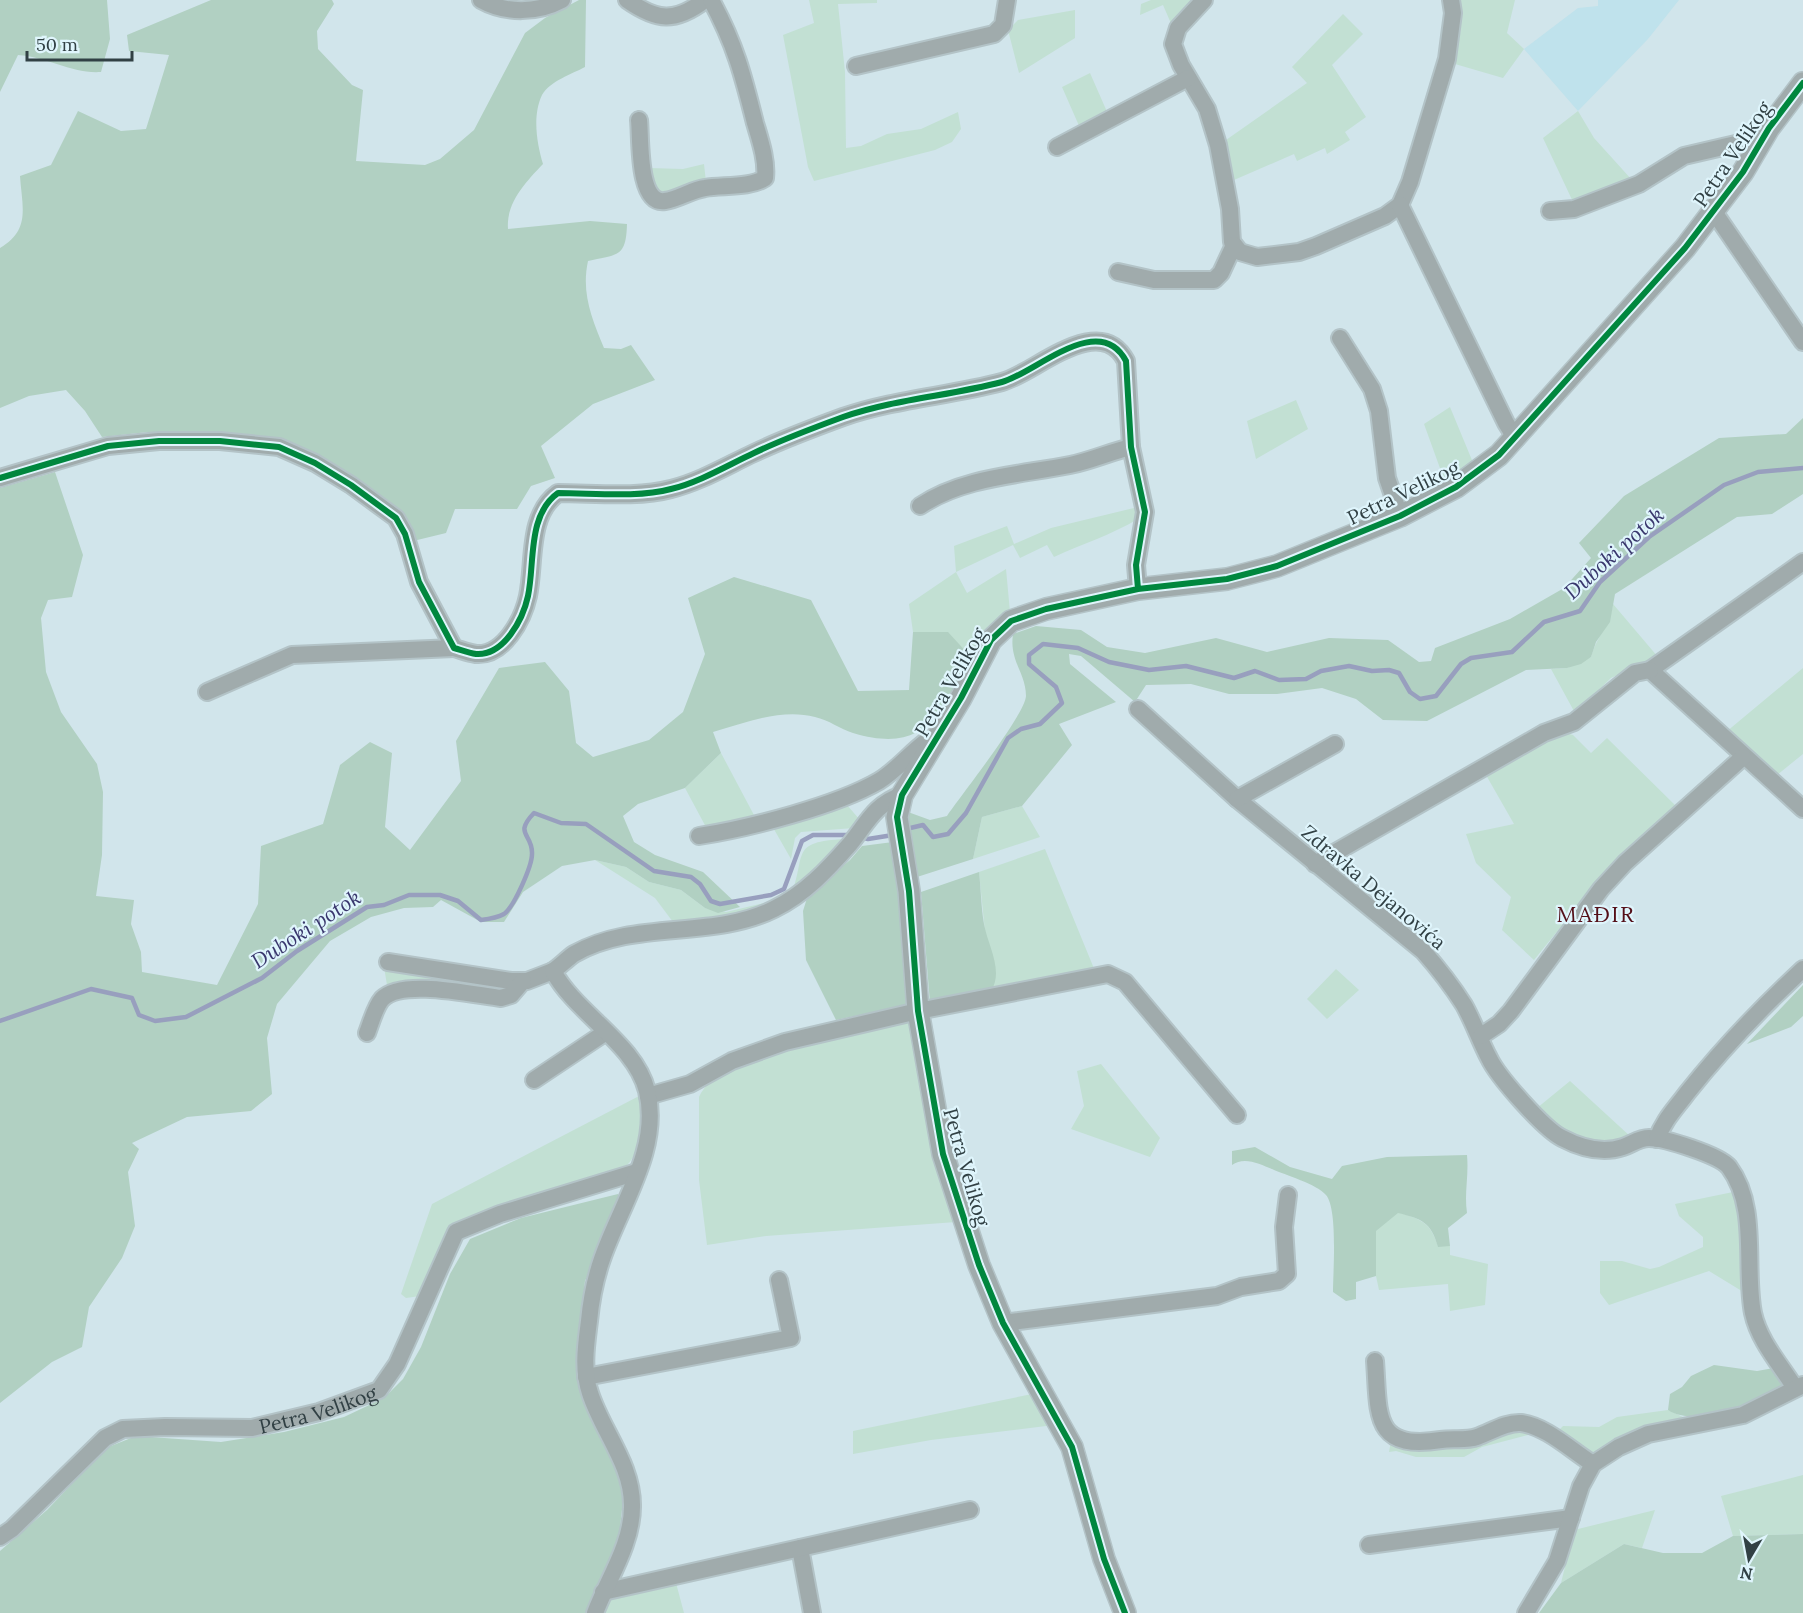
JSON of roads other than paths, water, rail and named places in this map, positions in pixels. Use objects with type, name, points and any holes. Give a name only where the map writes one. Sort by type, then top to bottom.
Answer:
[{"type":"street","points":[[481,0],[524,11],[544,9],[562,0]]},
{"type":"street","points":[[627,0],[650,14],[666,18],[683,14],[705,0]]},
{"type":"street","points":[[639,120],[644,183],[650,195],[656,200],[663,202],[702,188],[753,183],[765,178],[759,135],[741,66],[728,32],[711,0]]},
{"type":"street","points":[[856,66],[994,34],[1003,25],[1007,0]]},
{"type":"street","points":[[1118,272],[1154,280],[1214,280],[1221,273],[1234,245],[1218,145],[1207,109],[1176,53],[1174,35],[1183,21],[1204,0]]},
{"type":"street","points":[[1234,245],[1240,252],[1257,257],[1299,252],[1385,216],[1400,205],[1410,182],[1447,59],[1453,13],[1451,0]]},
{"type":"street","points":[[1057,147],[1188,78]]},
{"type":"street","name":"Petra Velikog","points":[[1125,1613],[1104,1559],[1072,1447],[1023,1355],[1003,1323],[980,1265],[942,1154],[918,1011],[909,891],[897,817],[902,795],[991,640],[1002,627],[1022,616],[1046,609],[1138,589],[1227,579],[1253,573],[1327,547],[1400,516],[1472,477],[1516,439],[1561,384],[1685,248],[1714,212],[1803,82]]},
{"type":"street","points":[[1550,211],[1574,209],[1639,184],[1684,156],[1740,143],[1759,144]]},
{"type":"street","points":[[1400,205],[1506,423],[1516,439]]},
{"type":"street","points":[[1714,212],[1803,342]]},
{"type":"street","points":[[1340,338],[1372,389],[1379,411],[1387,478],[1400,516]]},
{"type":"street","points":[[207,692],[292,655],[454,648],[478,654],[502,645],[527,600],[537,524],[549,500],[558,493],[671,490],[774,444],[843,417],[876,406],[1010,379],[1061,350],[1088,342],[1109,345],[1126,361],[1131,447],[1145,512],[1136,565],[1138,589]]},
{"type":"street","points":[[0,478],[108,446],[169,441],[220,441],[279,447],[315,463],[351,485],[396,518],[405,534],[419,582],[454,648]]},
{"type":"street","points":[[920,506],[930,499],[999,476],[1070,465],[1131,447]]},
{"type":"street","points":[[1315,864],[1544,733],[1574,722],[1635,673],[1650,670],[1803,562]]},
{"type":"street","points":[[1650,670],[1743,757],[1803,809]]},
{"type":"street","name":"Zdravka Dejanovića","points":[[1138,709],[1238,799],[1423,951],[1448,980],[1481,1036],[1490,1061],[1549,1130],[1585,1148],[1603,1150],[1622,1147],[1641,1139],[1657,1139],[1723,1162],[1735,1178],[1747,1211],[1748,1268],[1754,1314],[1768,1347],[1799,1386],[1743,1415],[1648,1434],[1619,1447],[1593,1464]]},
{"type":"street","points":[[699,836],[856,794],[881,779],[928,740],[937,737]]},
{"type":"street","points":[[1238,799],[1335,744]]},
{"type":"street","points":[[1481,1036],[1499,1024],[1511,1011],[1578,918],[1625,863],[1743,757]]},
{"type":"street","points":[[388,962],[492,980],[523,981],[553,971],[575,954],[607,942],[666,931],[707,929],[733,924],[773,910],[812,884],[856,836],[876,809],[888,799],[902,795]]},
{"type":"street","points":[[1657,1139],[1666,1119],[1707,1067],[1765,1004],[1803,969]]},
{"type":"street","points":[[553,971],[562,988],[623,1048],[642,1079],[648,1096],[650,1116],[648,1141],[596,1278],[585,1352],[586,1377],[597,1411],[620,1455],[631,1491],[630,1528],[594,1613]]},
{"type":"street","points":[[648,1096],[690,1084],[732,1061],[785,1042],[918,1011],[1099,975],[1116,976],[1125,982],[1237,1115]]},
{"type":"street","points":[[367,1033],[380,1001],[395,991],[413,988],[501,998],[511,995],[523,981]]},
{"type":"street","points":[[534,1080],[606,1032]]},
{"type":"street","name":"Petra Velikog","points":[[0,1537],[12,1529],[99,1444],[123,1429],[252,1428],[320,1412],[379,1390],[398,1364],[456,1232],[500,1214],[637,1172]]},
{"type":"street","points":[[1003,1323],[1217,1296],[1241,1287],[1279,1281],[1287,1274],[1284,1227],[1288,1195]]},
{"type":"street","points":[[586,1377],[791,1338],[779,1280]]},
{"type":"street","points":[[1375,1361],[1381,1419],[1393,1436],[1403,1442],[1474,1438],[1518,1423],[1547,1434],[1593,1464],[1581,1486],[1557,1561],[1526,1613]]},
{"type":"street","points":[[603,1593],[970,1510]]},
{"type":"street","points":[[1369,1545],[1571,1518]]},
{"type":"street","points":[[800,1548],[812,1613]]},
{"type":"waterway","name":"Duboki potok","points":[[906,829],[923,825],[933,837],[948,834],[966,813],[1008,738],[1021,729],[1040,724],[1062,703],[1056,687],[1029,664],[1029,655],[1043,644],[1078,648],[1109,662],[1149,670],[1186,666],[1234,678],[1255,671],[1279,680],[1306,679],[1321,671],[1349,666],[1372,671],[1389,670],[1399,673],[1410,692],[1420,699],[1436,696],[1461,664],[1471,658],[1512,652],[1544,622],[1580,611],[1600,582],[1649,537],[1724,485],[1758,472],[1803,468]]},
{"type":"waterway","name":"Duboki potok","points":[[0,1021],[91,989],[132,998],[139,1015],[155,1021],[186,1017],[262,978],[297,951],[367,907],[384,905],[409,895],[440,895],[458,901],[481,920],[499,916],[504,914],[513,903],[529,867],[532,847],[524,830],[534,813],[561,823],[586,824],[654,871],[691,877],[700,884],[711,901],[720,904],[771,895],[784,889],[802,841],[813,835],[852,835]]},
{"type":"waterway","name":"Duboki potok","points":[[860,837],[868,839],[893,835]]},
{"type":"district","name":"MAĐIR","points":[[1596,914]]}]
